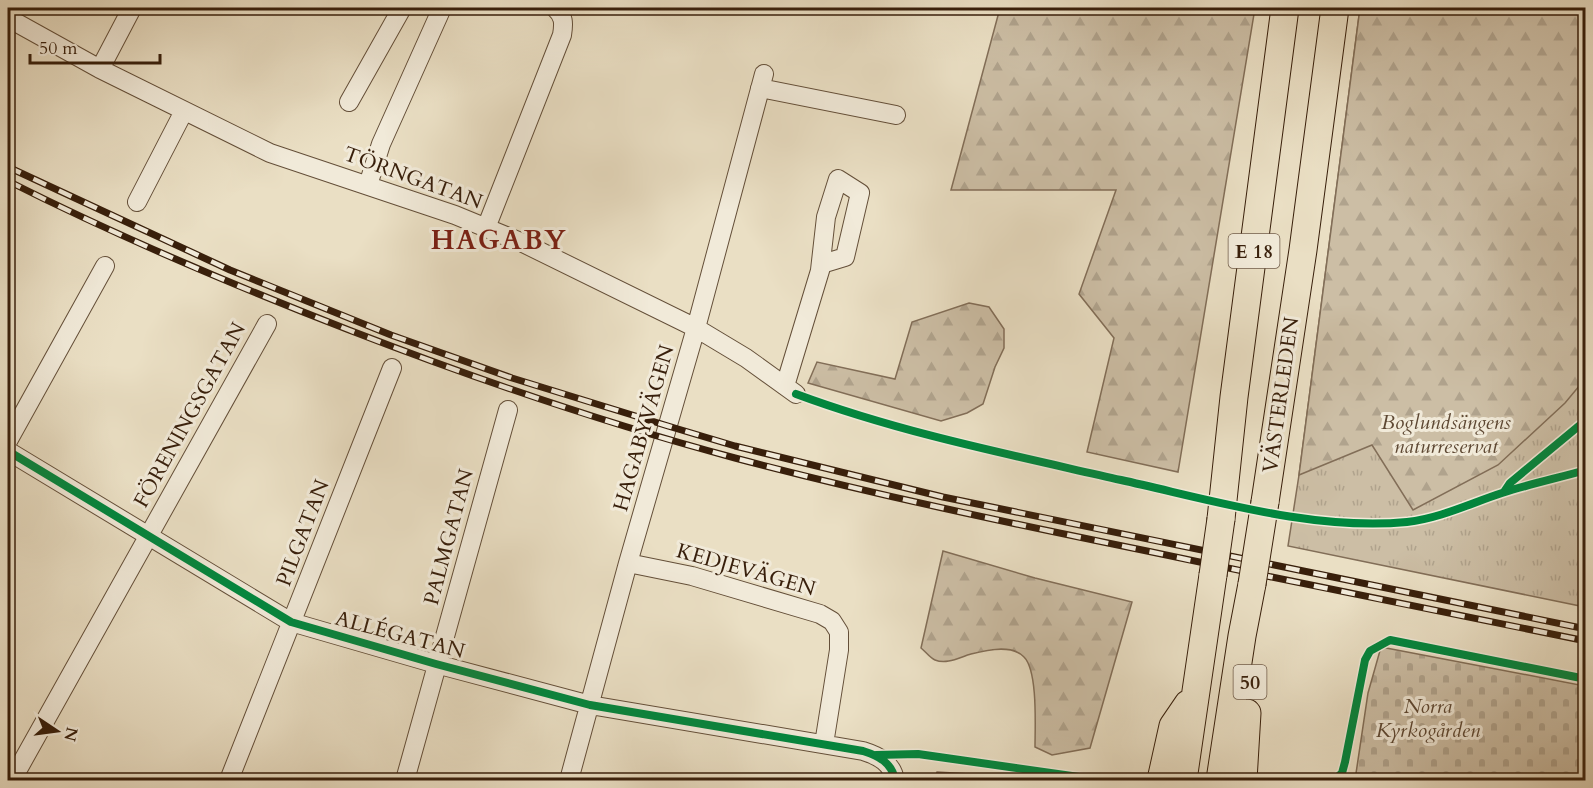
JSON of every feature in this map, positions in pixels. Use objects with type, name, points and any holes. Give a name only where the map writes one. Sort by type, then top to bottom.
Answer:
[{"type":"highway","name":"E 18","points":[[1172,778],[1196,694],[1285,8]]},
{"type":"highway","name":"VÄSTERLEDEN","points":[[1220,780],[1303,250],[1335,8]]},
{"type":"highway","name":"50","points":[[1244,780],[1246,722],[1258,605],[1252,584]]},
{"type":"street","points":[[100,69],[132,8]]},
{"type":"street","points":[[350,102],[402,8]]},
{"type":"street","points":[[368,185],[381,144],[442,8]]},
{"type":"street","points":[[486,228],[562,35],[564,23],[561,14],[555,8]]},
{"type":"street","name":"TÖRNGATAN","points":[[8,18],[100,69],[270,153],[368,185],[523,243],[696,328],[746,358],[791,390],[820,270]]},
{"type":"street","name":"HAGABYVÄGEN","points":[[569,780],[628,563],[696,328],[762,81],[896,115]]},
{"type":"street","points":[[137,202],[184,111]]},
{"type":"street","points":[[8,441],[105,266]]},
{"type":"street","name":"FÖRENINGSGATAN","points":[[12,780],[267,324]]},
{"type":"street","name":"PILGATAN","points":[[229,780],[392,368]]},
{"type":"street","name":"PALMGATAN","points":[[405,780],[508,410]]},
{"type":"street","name":"ALLÉGATAN","points":[[8,451],[291,622],[590,705],[863,751],[876,755],[886,762],[894,773],[895,780]]},
{"type":"street","name":"KEDJEVÄGEN","points":[[628,563],[692,576],[820,614],[832,621],[838,632],[839,650],[824,744]]},
{"type":"green space","points":[[1000,8],[1255,8],[1178,472],[1087,452],[1114,338],[1079,294],[1116,190],[951,190]]},
{"type":"green space","name":"Boglundsängens naturreservat","points":[[1360,8],[1585,8],[1585,607],[1288,546]]},
{"type":"green space","name":"Boglundsängens naturreservat","points":[[1360,8],[1585,8],[1585,379],[1565,403],[1498,465],[1413,510],[1372,445],[1299,475]]},
{"type":"green space","points":[[969,303],[989,307],[1004,329],[1004,348],[983,404],[967,413],[941,421],[808,383],[817,362],[895,379],[912,322]]},
{"type":"green space","points":[[943,551],[1035,578],[1132,602],[1090,748],[1052,755],[1035,747],[1035,700],[1032,674],[1024,657],[1019,653],[1006,649],[991,650],[944,662],[933,659],[921,648]]},
{"type":"green space","name":"Norra Kyrkogården","points":[[1381,647],[1585,686],[1585,780],[1355,780],[1368,693]]},
{"type":"green space","points":[[937,772],[970,774],[1011,780],[934,780]]},
{"type":"railway","points":[[8,167],[230,270],[391,335],[512,378],[735,446],[943,497],[1586,629]]},
{"type":"railway","points":[[8,181],[92,222],[262,296],[444,366],[637,430],[786,471],[940,508],[1586,641]]},
{"type":"cycle path","points":[[796,394],[916,432],[998,452],[1263,512],[1335,522],[1371,524],[1420,520],[1512,490],[1586,470]]},
{"type":"cycle path","points":[[1504,492],[1510,483],[1586,420]]},
{"type":"cycle path","points":[[8,451],[291,622],[590,705],[863,751],[884,761],[891,769],[895,780]]},
{"type":"cycle path","points":[[1334,780],[1342,773],[1345,762],[1365,660],[1370,651],[1390,640],[1586,679]]},
{"type":"cycle path","points":[[876,755],[918,754],[1100,780]]},
{"type":"district","name":"HAGABY","points":[[499,240]]}]
